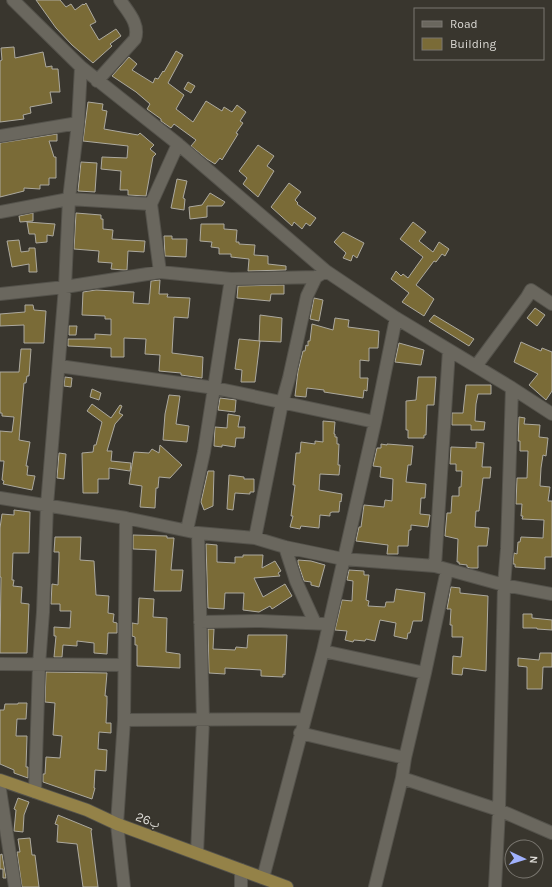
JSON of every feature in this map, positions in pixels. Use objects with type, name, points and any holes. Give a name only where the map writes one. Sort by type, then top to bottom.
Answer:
[{"type":"highway","name":"26ب","points":[[0,780],[87,810],[117,824],[287,887]]},
{"type":"street","points":[[13,0],[81,67],[178,144],[321,274],[476,366],[552,414]]},
{"type":"street","points":[[97,81],[135,39],[137,27],[120,0]]},
{"type":"street","points":[[35,792],[39,665],[43,612],[47,506],[65,287],[69,199],[78,123],[81,67]]},
{"type":"street","points":[[0,136],[78,123]]},
{"type":"street","points":[[160,272],[152,204],[178,144]]},
{"type":"street","points":[[0,212],[69,199],[152,204]]},
{"type":"street","points":[[0,294],[65,287],[160,272],[231,278],[321,274]]},
{"type":"street","points":[[255,538],[282,403],[307,296],[321,274]]},
{"type":"street","points":[[197,853],[203,720],[200,622],[193,531],[231,278]]},
{"type":"street","points":[[476,366],[531,290],[552,304]]},
{"type":"street","points":[[263,878],[300,733],[323,651],[375,422],[396,318]]},
{"type":"street","points":[[375,887],[402,778],[405,758],[425,673],[441,568],[449,350]]},
{"type":"street","points":[[59,366],[215,388],[375,422]]},
{"type":"street","points":[[495,887],[499,810],[504,585],[507,549],[512,388]]},
{"type":"street","points":[[0,498],[126,518],[193,531],[255,538],[285,547],[344,559],[441,568],[504,585],[552,594]]},
{"type":"street","points":[[124,887],[117,824],[124,720],[123,665],[126,518]]},
{"type":"street","points":[[285,547],[296,581],[315,623]]},
{"type":"street","points":[[200,622],[260,621],[329,624]]},
{"type":"street","points":[[323,651],[425,673]]},
{"type":"street","points":[[0,664],[123,665]]},
{"type":"street","points":[[124,720],[304,719]]},
{"type":"street","points":[[300,733],[405,758]]},
{"type":"street","points":[[402,778],[499,810],[552,833]]},
{"type":"street","points":[[0,790],[15,887]]},
{"type":"street","points":[[241,870],[242,887]]},
{"type":"building","points":[[36,0],[60,0],[66,7],[71,4],[75,10],[86,3],[96,22],[90,25],[99,40],[116,29],[121,36],[110,44],[112,46],[93,63],[72,45],[56,28]]},
{"type":"building","points":[[14,47],[15,58],[43,52],[46,67],[52,66],[52,69],[58,69],[60,92],[50,92],[52,103],[30,107],[31,113],[23,115],[24,119],[0,122],[1,48]]},
{"type":"building","points":[[176,51],[183,55],[168,83],[184,95],[176,109],[193,122],[206,101],[222,111],[224,107],[232,112],[237,105],[246,112],[240,121],[243,123],[236,133],[238,134],[222,160],[220,158],[215,164],[191,146],[196,140],[174,124],[171,128],[161,121],[161,119],[147,109],[150,104],[136,92],[112,76],[129,57],[137,64],[132,70],[153,83],[155,78],[158,79],[163,71],[164,72]]},
{"type":"building","points":[[188,82],[195,86],[191,93],[184,89]]},
{"type":"building","points":[[88,102],[103,104],[102,110],[107,111],[104,129],[138,135],[140,133],[154,145],[150,149],[156,154],[153,157],[146,196],[128,195],[128,190],[120,190],[121,171],[101,169],[102,157],[127,158],[128,146],[83,141]]},
{"type":"building","points":[[57,134],[57,141],[49,141],[54,157],[56,157],[56,178],[49,178],[49,185],[40,185],[40,189],[24,188],[24,191],[0,197],[0,143]]},
{"type":"building","points":[[258,145],[274,156],[267,166],[274,171],[258,197],[243,184],[247,178],[239,171]]},
{"type":"building","points":[[81,162],[97,163],[95,192],[78,191]]},
{"type":"building","points":[[177,179],[187,181],[183,198],[185,199],[184,210],[171,208]]},
{"type":"building","points":[[289,183],[301,192],[295,200],[298,203],[297,204],[316,218],[310,226],[306,223],[302,229],[294,222],[292,226],[271,207]]},
{"type":"building","points":[[210,193],[225,202],[222,206],[207,206],[207,217],[190,219],[189,207],[202,205]]},
{"type":"building","points":[[33,213],[33,221],[20,222],[19,216]]},
{"type":"building","points":[[76,213],[101,215],[101,219],[103,219],[103,229],[113,230],[112,239],[145,241],[144,252],[128,251],[127,270],[124,270],[111,269],[112,263],[98,262],[99,251],[74,249]]},
{"type":"building","points":[[27,222],[55,224],[53,236],[47,235],[47,242],[36,243],[35,234],[29,234]]},
{"type":"building","points":[[413,222],[426,232],[419,241],[433,252],[439,242],[449,249],[445,256],[442,254],[436,262],[434,261],[416,285],[434,299],[424,316],[402,302],[409,293],[391,279],[396,271],[401,276],[403,274],[408,278],[423,257],[400,239]]},
{"type":"building","points":[[201,224],[224,224],[224,229],[237,230],[236,242],[239,242],[239,244],[255,245],[254,255],[268,256],[268,264],[286,266],[286,270],[248,271],[249,259],[231,257],[231,254],[219,254],[219,248],[211,247],[212,242],[200,241]]},
{"type":"building","points":[[343,232],[364,243],[357,258],[353,255],[351,261],[343,258],[346,253],[334,242]]},
{"type":"building","points":[[164,236],[172,236],[172,239],[187,239],[186,257],[165,256]]},
{"type":"building","points":[[19,240],[21,252],[29,251],[29,248],[35,248],[37,272],[29,272],[29,264],[12,267],[7,241]]},
{"type":"building","points":[[160,280],[159,294],[168,294],[167,297],[190,298],[188,318],[174,317],[172,353],[203,357],[202,378],[181,375],[181,373],[159,371],[160,355],[145,354],[146,339],[124,338],[124,357],[111,357],[111,348],[68,346],[68,339],[95,339],[95,334],[111,335],[111,319],[105,319],[105,316],[82,315],[83,292],[96,290],[134,292],[133,303],[149,304],[151,281]]},
{"type":"building","points":[[284,285],[284,294],[271,294],[270,301],[237,298],[238,286]]},
{"type":"building","points":[[314,298],[323,300],[319,321],[310,319]]},
{"type":"building","points":[[25,305],[33,305],[34,310],[46,311],[44,343],[24,343],[24,325],[0,326],[0,314],[25,312]]},
{"type":"building","points":[[535,308],[545,315],[537,326],[527,318]]},
{"type":"building","points":[[260,315],[282,318],[281,342],[259,341]]},
{"type":"building","points":[[434,315],[474,339],[469,346],[429,321]]},
{"type":"building","points":[[335,318],[349,320],[348,327],[379,331],[378,348],[369,348],[369,361],[360,360],[360,378],[368,378],[367,391],[364,390],[363,398],[307,388],[306,397],[295,396],[298,371],[303,351],[305,351],[306,345],[308,346],[308,341],[310,341],[312,324],[333,330]]},
{"type":"building","points":[[69,326],[77,326],[76,335],[69,335]]},
{"type":"building","points":[[239,339],[260,341],[255,382],[241,382],[242,370],[235,369]]},
{"type":"building","points":[[521,342],[541,351],[542,348],[552,352],[552,391],[546,400],[529,385],[538,374],[514,362]]},
{"type":"building","points":[[399,343],[424,350],[421,365],[395,362]]},
{"type":"building","points":[[21,349],[31,349],[29,376],[27,376],[26,383],[24,383],[19,440],[30,442],[26,466],[28,466],[27,475],[35,476],[32,490],[3,484],[4,461],[0,461],[0,431],[12,432],[14,417],[2,416],[2,413],[0,413],[0,372],[19,372]]},
{"type":"building","points":[[65,377],[72,378],[71,387],[64,386]]},
{"type":"building","points":[[418,377],[436,377],[434,405],[427,405],[426,435],[424,435],[424,438],[408,438],[408,430],[406,430],[406,401],[416,400]]},
{"type":"building","points":[[466,385],[491,385],[491,394],[478,394],[476,404],[475,421],[485,422],[484,430],[471,430],[471,425],[452,425],[452,413],[463,413]]},
{"type":"building","points":[[92,389],[101,393],[99,400],[90,397]]},
{"type":"building","points":[[169,395],[180,396],[176,424],[189,426],[187,442],[163,440],[165,414]]},
{"type":"building","points":[[220,398],[236,400],[235,412],[218,410]]},
{"type":"building","points":[[92,404],[111,418],[120,405],[122,406],[119,413],[123,415],[115,424],[107,451],[112,451],[111,461],[131,463],[130,471],[109,468],[109,479],[98,479],[98,493],[83,493],[82,453],[93,452],[102,422],[87,411]]},
{"type":"building","points":[[228,414],[240,416],[238,427],[245,427],[244,438],[236,438],[235,447],[222,445],[222,447],[214,446],[215,427],[227,428]]},
{"type":"building","points":[[519,417],[525,418],[524,424],[540,425],[539,437],[548,438],[546,456],[543,455],[540,486],[550,487],[548,501],[552,501],[552,557],[545,557],[545,569],[515,567],[515,564],[513,564],[514,553],[517,554],[518,542],[520,542],[521,537],[543,538],[544,520],[522,519],[522,504],[516,504],[517,478],[527,478],[528,451],[520,451],[520,441],[518,441]]},
{"type":"building","points":[[323,421],[335,422],[334,434],[335,437],[337,437],[337,444],[339,444],[338,465],[340,465],[339,475],[320,474],[319,490],[342,494],[339,512],[332,512],[330,513],[330,516],[320,515],[319,528],[301,526],[300,529],[290,527],[293,516],[291,516],[295,485],[293,485],[296,453],[300,453],[301,442],[315,444],[315,441],[323,442]]},
{"type":"building","points":[[476,442],[484,443],[482,467],[491,467],[490,478],[483,478],[479,511],[476,511],[475,527],[489,528],[487,546],[478,546],[478,568],[470,568],[467,567],[467,565],[459,564],[459,562],[457,562],[458,539],[445,536],[447,513],[451,513],[452,496],[459,496],[459,487],[461,487],[462,471],[456,471],[456,464],[450,464],[451,447],[476,448]]},
{"type":"building","points":[[381,444],[413,446],[411,465],[408,465],[406,482],[426,484],[425,498],[421,498],[420,514],[430,515],[428,527],[411,525],[411,530],[409,530],[408,546],[398,546],[398,554],[387,554],[388,545],[356,541],[359,527],[361,527],[364,505],[384,507],[385,500],[392,501],[393,479],[380,477],[381,467],[373,466],[377,448],[381,448]]},
{"type":"building","points":[[160,445],[182,465],[170,478],[159,477],[158,488],[156,488],[155,508],[140,507],[142,486],[129,484],[134,452],[149,453],[152,449],[159,453]]},
{"type":"building","points":[[59,453],[66,454],[64,479],[57,478]]},
{"type":"building","points":[[208,471],[214,471],[213,506],[204,510],[201,502]]},
{"type":"building","points":[[229,475],[244,477],[244,479],[254,479],[254,492],[250,492],[250,494],[235,493],[233,510],[227,509]]},
{"type":"building","points":[[14,510],[30,512],[29,553],[13,553],[12,580],[14,580],[13,586],[22,587],[21,603],[29,604],[27,653],[0,653],[0,528],[2,514],[14,515]]},
{"type":"building","points":[[133,535],[167,536],[167,538],[174,538],[171,570],[183,570],[181,591],[154,591],[156,550],[133,549]]},
{"type":"building","points":[[55,537],[81,537],[80,560],[94,561],[96,595],[109,596],[108,613],[114,614],[113,622],[117,623],[117,633],[108,633],[107,654],[94,653],[94,643],[77,641],[77,646],[63,645],[62,657],[54,657],[56,636],[54,636],[54,627],[70,628],[71,611],[60,611],[60,604],[51,604],[52,584],[58,585],[59,552],[54,552]]},
{"type":"building","points":[[206,544],[217,545],[217,562],[235,563],[235,557],[243,557],[243,555],[263,555],[262,568],[275,561],[281,571],[278,573],[280,576],[254,578],[263,597],[285,584],[292,596],[272,609],[270,606],[259,612],[243,610],[244,593],[225,593],[224,609],[208,608]]},
{"type":"building","points":[[298,560],[311,561],[325,565],[319,587],[311,585],[311,582],[304,581]]},
{"type":"building","points":[[349,570],[364,571],[364,575],[369,575],[366,600],[369,601],[368,606],[385,607],[386,602],[394,602],[396,589],[425,593],[422,621],[413,621],[407,639],[394,636],[396,623],[380,620],[375,641],[366,639],[365,641],[354,640],[353,642],[345,640],[347,631],[335,630],[342,600],[352,601],[353,581],[347,580]]},
{"type":"building","points":[[451,587],[460,588],[460,593],[488,596],[486,671],[463,668],[462,675],[452,674],[453,656],[461,657],[463,637],[452,637],[452,625],[450,625],[451,609],[447,609]]},
{"type":"building","points":[[139,598],[154,599],[153,617],[167,618],[166,652],[180,654],[180,668],[137,666],[137,645],[135,645],[135,637],[132,636],[132,623],[138,624]]},
{"type":"building","points":[[523,614],[532,614],[532,618],[552,620],[552,630],[523,628]]},
{"type":"building","points":[[208,629],[214,629],[213,649],[235,650],[236,647],[247,648],[248,635],[287,635],[285,675],[283,674],[283,677],[261,676],[261,670],[225,668],[225,674],[209,673]]},
{"type":"building","points":[[540,653],[552,653],[552,667],[543,667],[542,689],[527,689],[527,667],[518,666],[518,658],[539,660]]},
{"type":"building","points":[[46,672],[107,673],[105,696],[107,696],[106,723],[111,723],[111,733],[99,732],[98,749],[107,750],[106,771],[95,770],[95,788],[92,799],[43,782],[46,757],[60,758],[62,736],[53,735],[55,703],[45,702]]},
{"type":"building","points":[[27,703],[26,719],[17,719],[16,736],[27,736],[26,767],[28,767],[28,778],[14,773],[14,770],[0,764],[0,710],[4,710],[5,704]]},
{"type":"building","points":[[18,798],[29,802],[24,815],[23,832],[14,831],[16,810],[14,809]]},
{"type":"building","points":[[58,815],[92,829],[91,831],[98,887],[83,887],[77,844],[57,842],[58,825],[55,824]]},
{"type":"building","points":[[30,838],[32,855],[35,855],[39,887],[22,887],[17,852],[20,852],[18,839]]},
{"type":"building","points":[[2,854],[6,878],[3,878],[3,869],[0,869],[0,855]]}]
